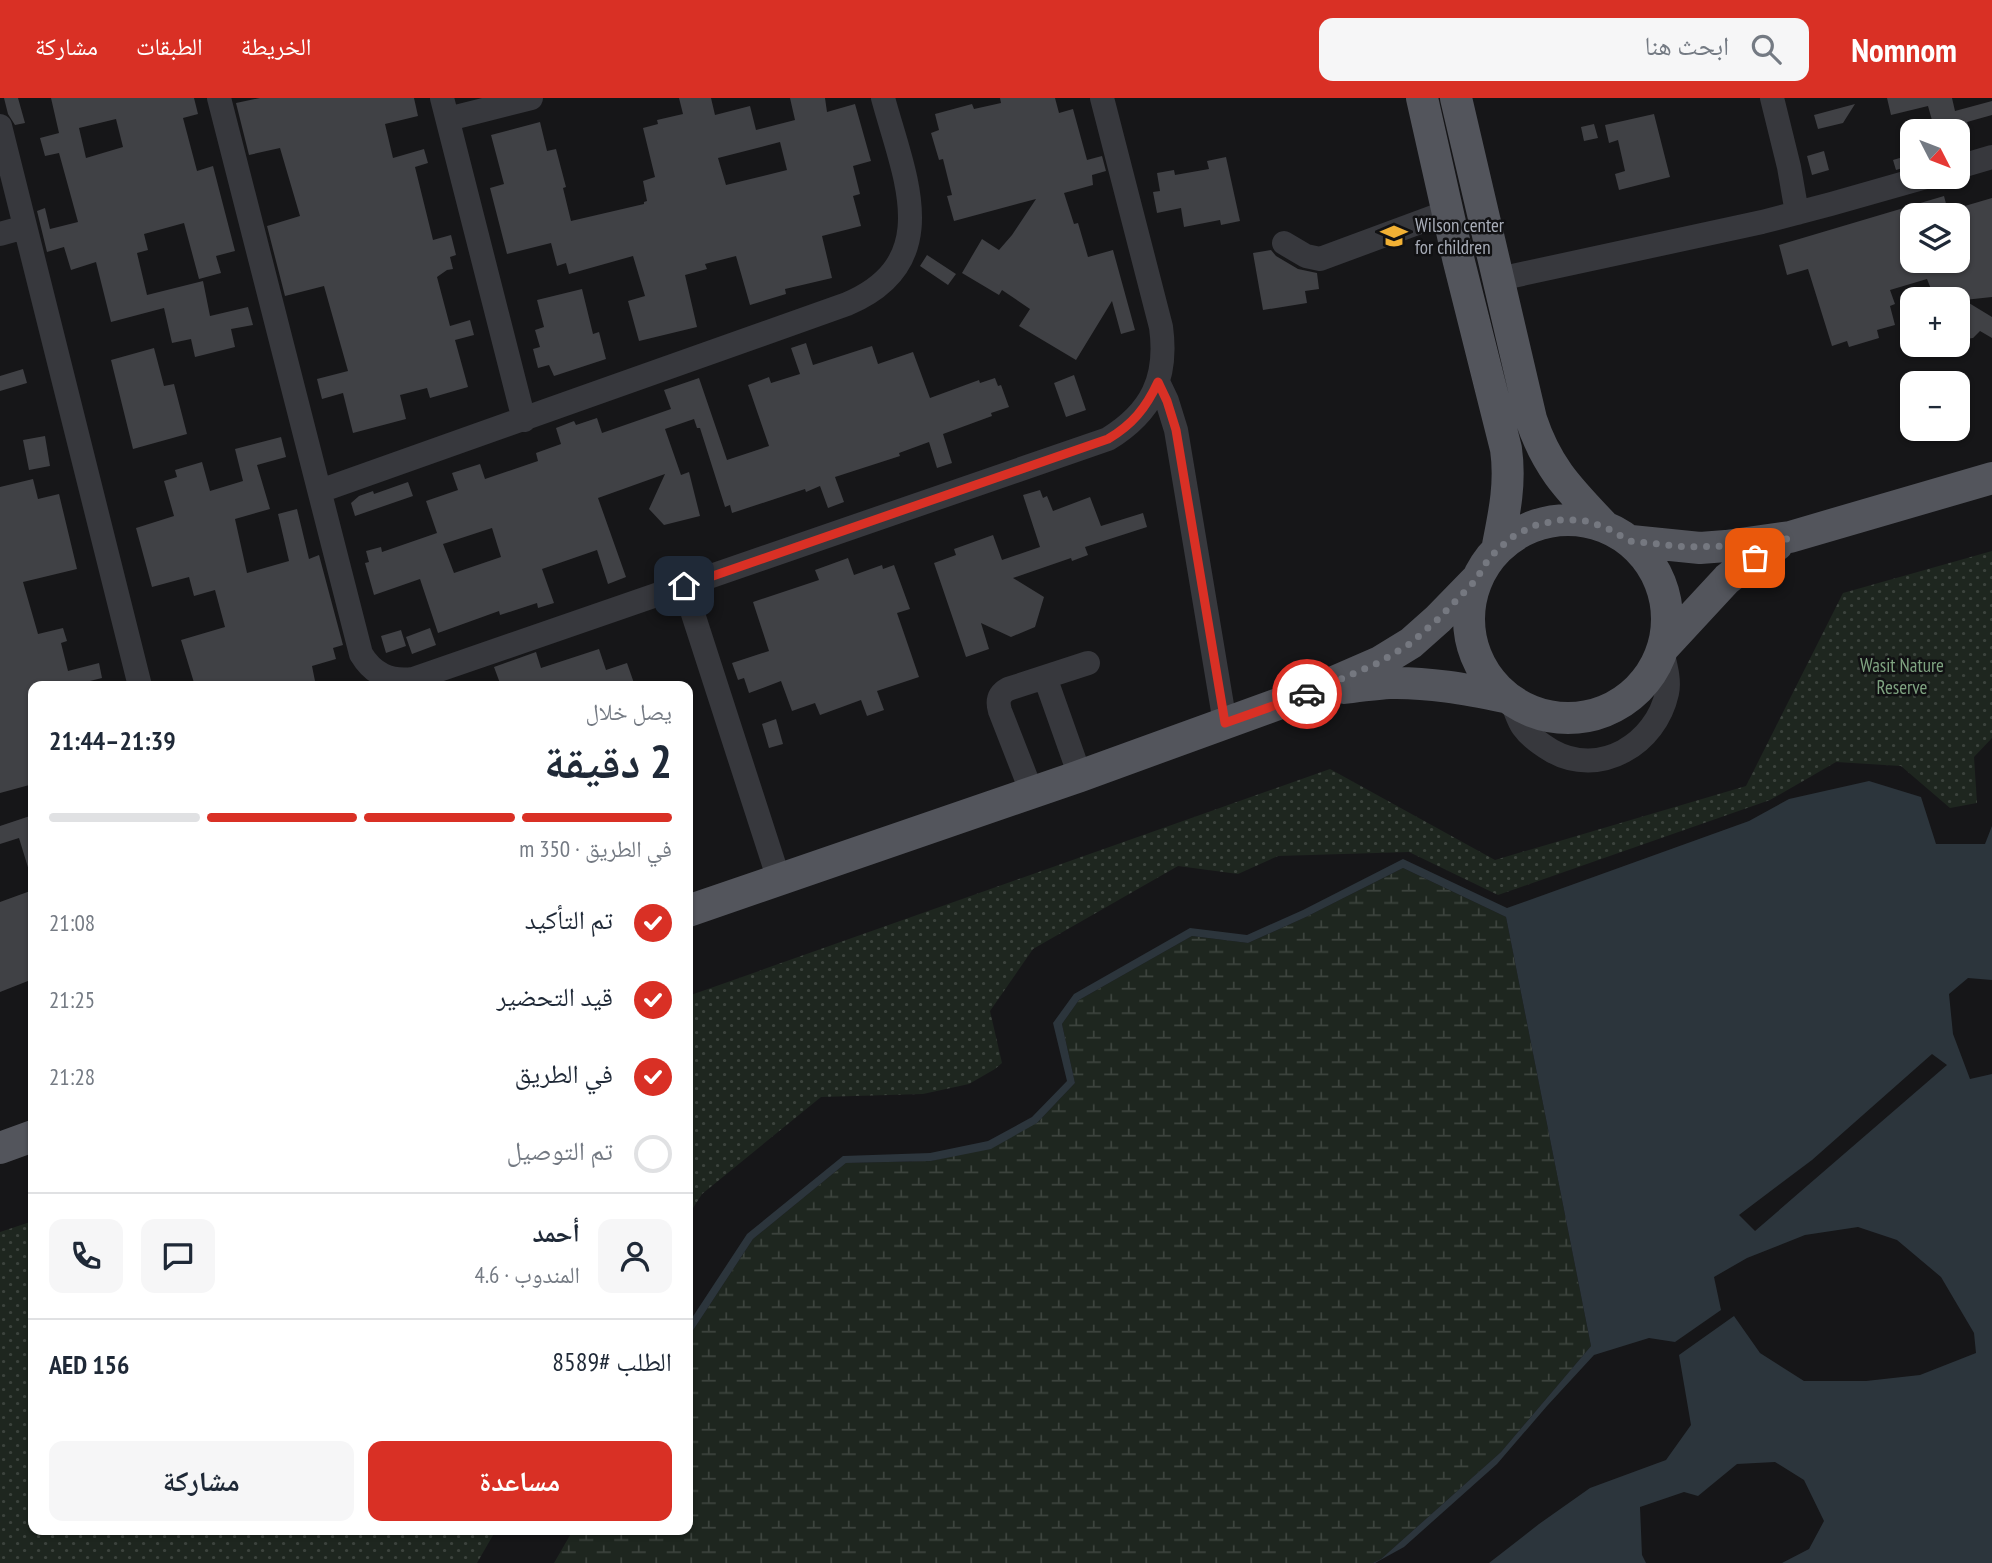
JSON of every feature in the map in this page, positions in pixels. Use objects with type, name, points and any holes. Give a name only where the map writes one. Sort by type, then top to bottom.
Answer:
[{"type":"main road","points":[[1422,98],[1447,212],[1506,449],[1508,496],[1497,550]]},
{"type":"main road","points":[[1311,692],[1386,683],[1457,687],[1508,700],[1529,711],[1569,718],[1609,709],[1626,699],[1654,669],[1663,649],[1668,622],[1666,599],[1659,578],[1647,558],[1568,489],[1537,438],[1456,98]]},
{"type":"main road","points":[[1432,142],[1450,168],[1466,228],[1474,235],[1489,236]]},
{"type":"main road","points":[[1508,700],[1487,678],[1475,655],[1469,630],[1469,604],[1476,580],[1485,564],[1515,535],[1536,525],[1559,520],[1582,520],[1618,534],[1700,548],[1726,546],[1790,537],[1992,478]]},
{"type":"main road","points":[[1663,649],[1736,571],[1790,537]]},
{"type":"main road","points":[[693,909],[1032,793],[1311,692],[1380,662],[1411,643],[1476,580]]},
{"type":"main road","points":[[0,1148],[28,1138]]},
{"type":"street","points":[[219,98],[361,654],[373,670],[392,680],[413,679],[1108,439],[1125,429],[1139,416],[1150,400],[1158,382],[1163,355],[1161,327],[1102,98]]},
{"type":"street","points":[[524,420],[445,109],[531,98]]},
{"type":"street","points":[[320,491],[847,304],[877,288],[890,275],[903,254],[910,229],[911,212],[909,195],[883,98]]},
{"type":"street","points":[[1772,98],[1797,213]]},
{"type":"street","points":[[0,126],[139,681]]},
{"type":"street","points":[[1970,164],[1992,158]]},
{"type":"street","points":[[1499,279],[1797,213],[1900,184]]},
{"type":"street","points":[[1284,243],[1309,258],[1320,259],[1447,212]]},
{"type":"street","points":[[0,234],[25,228]]},
{"type":"street","points":[[1158,382],[1176,430],[1225,723]]},
{"type":"street","points":[[684,586],[779,880]]},
{"type":"street","points":[[1508,700],[1530,734],[1557,753],[1585,761],[1613,757],[1636,744],[1654,725],[1660,714],[1668,686],[1663,649]]},
{"type":"street","points":[[1032,793],[998,702],[1001,694],[1008,689],[1088,663]]},
{"type":"street","points":[[1045,677],[1080,776]]},
{"type":"green space","name":"Wasit Nature Reserve","points":[[1992,551],[1992,738],[1974,757],[1977,803],[1950,808],[1901,766],[1836,762],[1770,800],[1498,895],[1409,852],[1278,856],[1238,874],[1178,866],[1033,949],[990,1011],[1002,1063],[995,1069],[969,1084],[923,1094],[821,1097],[702,1194],[693,1208],[693,994],[1330,769],[1495,860],[1746,786],[1843,593]]},
{"type":"green space","points":[[1403,868],[1506,917],[1591,1346],[1501,1452],[1381,1559],[1373,1563],[554,1563],[570,1535],[693,1535],[693,1330],[753,1239],[846,1163],[931,1161],[955,1155],[1037,1123],[1075,1083],[1062,1024],[1079,1000],[1192,936],[1248,943]]},
{"type":"green space","points":[[28,1223],[28,1535],[493,1535],[477,1563],[0,1563],[0,1232]]},
{"type":"shaded area","points":[[1869,781],[1921,797],[1936,844],[1985,844],[1992,826],[1992,980],[1968,978],[1949,994],[1953,1034],[1970,1079],[1992,1074],[1992,1563],[1782,1563],[1809,1549],[1824,1521],[1804,1480],[1775,1462],[1737,1464],[1698,1496],[1684,1492],[1640,1507],[1642,1555],[1646,1563],[1489,1563],[1590,1488],[1666,1460],[1691,1425],[1679,1355],[1734,1316],[1760,1353],[1804,1381],[1866,1381],[1920,1375],[1976,1353],[1974,1333],[1941,1277],[1897,1240],[1858,1227],[1805,1235],[1747,1258],[1714,1277],[1721,1310],[1675,1342],[1649,1338],[1594,1355],[1497,1464],[1404,1547],[1375,1563],[1373,1563],[1381,1559],[1501,1452],[1591,1346],[1506,917],[1403,868],[1248,943],[1192,936],[1079,1000],[1062,1024],[1075,1083],[1037,1123],[991,1149],[931,1161],[846,1163],[753,1239],[693,1330],[693,1316],[747,1234],[843,1156],[930,1153],[988,1141],[1032,1117],[1067,1081],[1053,1023],[1074,994],[1190,928],[1247,935],[1403,859],[1507,908],[1749,821],[1789,799]],"holes":[[[1932,1054],[1947,1065],[1755,1231],[1739,1215],[1812,1160]]]},
{"type":"building","points":[[4,98],[18,98],[25,123],[15,125],[8,114]]},
{"type":"building","points":[[51,98],[194,98],[198,114],[183,118],[197,171],[213,166],[235,251],[216,256],[221,273],[199,279],[184,223],[144,234],[148,250],[137,253],[147,295],[203,281],[210,316],[248,307],[253,325],[231,329],[235,347],[195,357],[191,339],[172,343],[164,308],[111,322],[96,262],[71,270],[64,247],[47,252],[37,211],[45,208],[50,229],[78,222],[59,153],[45,156],[40,138],[59,133]],"holes":[[[116,119],[123,147],[86,158],[79,128]]]},
{"type":"building","points":[[260,98],[414,98],[418,116],[385,124],[393,158],[424,149],[428,163],[415,167],[433,240],[451,235],[456,255],[450,257],[453,269],[437,277],[450,326],[470,320],[474,335],[455,340],[468,387],[430,398],[427,388],[400,395],[406,419],[353,433],[343,393],[322,399],[317,379],[348,371],[324,286],[285,296],[267,226],[300,216],[280,148],[249,155],[236,103]]},
{"type":"building","points":[[679,98],[711,98],[715,115],[750,106],[756,130],[795,120],[790,98],[825,98],[827,112],[855,104],[871,161],[853,166],[860,194],[853,196],[861,226],[822,236],[832,278],[785,289],[786,294],[750,305],[736,256],[705,264],[707,269],[685,275],[697,327],[639,341],[628,301],[645,296],[633,256],[569,274],[566,263],[557,266],[551,243],[507,254],[490,188],[504,184],[491,135],[540,122],[547,151],[556,149],[571,221],[644,204],[647,201],[643,181],[655,177],[643,128],[658,124],[657,120],[683,114]],"holes":[[[780,142],[787,170],[726,185],[718,158]]]},
{"type":"building","points":[[1000,98],[1055,98],[1059,113],[1073,109],[1087,160],[1102,156],[1106,171],[1092,175],[1093,185],[1064,193],[1074,224],[1078,223],[1088,257],[1113,250],[1135,330],[1121,334],[1112,301],[1076,360],[1019,326],[1030,309],[1002,290],[999,295],[962,273],[982,239],[999,250],[1036,199],[954,221],[947,196],[952,195],[943,159],[939,160],[931,133],[939,130],[935,114],[972,104],[974,109],[1001,103]]},
{"type":"building","points":[[1887,98],[1952,98],[1955,111],[1992,101],[1992,115],[1970,121],[1970,119],[1932,119],[1928,106],[1891,115]]},
{"type":"building","points":[[1855,104],[1843,123],[1818,129],[1814,115]]},
{"type":"building","points":[[1654,114],[1670,177],[1619,190],[1615,174],[1625,171],[1618,140],[1609,143],[1605,125]]},
{"type":"building","points":[[1594,124],[1598,138],[1584,141],[1581,127]]},
{"type":"building","points":[[1824,151],[1829,170],[1812,175],[1807,156]]},
{"type":"building","points":[[1226,157],[1240,221],[1221,225],[1220,220],[1184,227],[1181,208],[1157,213],[1153,192],[1160,191],[1157,173],[1174,170],[1175,175],[1209,169],[1207,161]]},
{"type":"building","points":[[1900,158],[1900,169],[1896,170],[1893,160]]},
{"type":"building","points":[[1944,196],[1946,203],[1920,203]]},
{"type":"building","points":[[1992,198],[1992,297],[1970,299],[1970,287],[1930,287],[1927,279],[1890,290],[1895,304],[1890,306],[1895,325],[1877,330],[1879,338],[1849,347],[1847,341],[1832,346],[1808,269],[1787,275],[1779,245],[1900,209],[1900,273],[1970,273],[1970,204]]},
{"type":"building","points":[[1271,250],[1298,269],[1317,273],[1319,289],[1305,291],[1307,303],[1263,310],[1253,253]]},
{"type":"building","points":[[927,255],[956,274],[948,285],[920,266]]},
{"type":"building","points":[[582,289],[593,334],[599,332],[606,359],[554,376],[549,365],[538,368],[533,349],[540,347],[535,330],[544,327],[537,300]]},
{"type":"building","points":[[1970,304],[1992,317],[1992,338],[1980,331],[1970,338]]},
{"type":"building","points":[[806,343],[813,365],[872,346],[878,364],[913,352],[930,398],[979,380],[980,383],[995,378],[998,386],[1001,385],[1009,407],[943,434],[952,463],[937,468],[929,442],[899,453],[900,456],[835,477],[844,502],[828,508],[820,486],[732,513],[730,505],[725,507],[700,428],[697,428],[694,419],[665,429],[681,475],[689,472],[700,516],[664,525],[649,509],[665,474],[598,498],[626,577],[608,584],[597,550],[542,569],[554,603],[538,608],[537,603],[500,615],[499,611],[438,633],[420,579],[374,595],[365,563],[369,562],[366,551],[381,547],[382,552],[437,533],[426,501],[458,490],[452,473],[480,464],[485,479],[538,461],[536,453],[561,444],[556,428],[574,421],[576,425],[597,418],[602,433],[671,409],[664,390],[699,378],[727,460],[769,446],[748,385],[769,377],[771,383],[800,374],[791,348]],"holes":[[[492,528],[501,557],[454,573],[443,544]]]},
{"type":"building","points":[[154,348],[164,386],[174,384],[187,434],[133,449],[111,360]]},
{"type":"building","points":[[23,369],[27,383],[0,391],[0,376]]},
{"type":"building","points":[[1074,375],[1086,410],[1066,417],[1054,383]]},
{"type":"building","points":[[45,436],[50,466],[29,470],[23,440]]},
{"type":"building","points":[[281,437],[286,457],[257,465],[270,509],[235,519],[247,573],[289,561],[278,514],[297,509],[309,559],[319,555],[343,645],[333,648],[336,659],[312,666],[315,681],[193,681],[181,640],[225,627],[215,590],[194,596],[189,577],[152,587],[136,528],[174,516],[164,481],[177,477],[175,470],[202,462],[210,491],[243,481],[235,449]]},
{"type":"building","points":[[33,479],[38,499],[59,494],[77,569],[23,582],[38,634],[63,628],[67,641],[61,643],[68,671],[99,663],[102,678],[90,681],[28,681],[28,785],[0,793],[0,487]]},
{"type":"building","points":[[408,482],[413,496],[355,516],[351,503],[359,496],[373,491],[374,494]]},
{"type":"building","points":[[1040,490],[1043,498],[1047,496],[1053,511],[1090,497],[1101,526],[1143,513],[1147,527],[1085,547],[1088,555],[1072,561],[1071,558],[1013,578],[1044,597],[1035,627],[1011,637],[981,623],[989,649],[966,657],[934,563],[956,555],[954,549],[993,535],[1002,560],[1040,547],[1023,495]]},
{"type":"building","points":[[848,558],[854,575],[882,565],[883,569],[894,565],[910,609],[897,613],[919,677],[877,691],[884,710],[867,716],[861,700],[820,715],[815,703],[792,711],[781,681],[749,693],[744,678],[738,680],[732,663],[769,651],[753,602],[819,580],[815,570]]},
{"type":"building","points":[[430,628],[436,645],[412,654],[406,637]]},
{"type":"building","points":[[401,630],[406,646],[386,653],[381,636]]},
{"type":"building","points":[[599,649],[606,670],[627,663],[633,681],[499,681],[494,667],[536,652],[541,668]]},
{"type":"building","points":[[776,719],[783,744],[769,748],[762,724]]},
{"type":"building","points":[[28,817],[28,867],[19,838],[0,844],[0,826]]},
{"type":"building","points":[[28,892],[28,981],[0,992],[0,902]]},
{"type":"way so far","points":[[1307,694],[1380,662],[1411,643],[1476,580],[1497,550],[1515,535],[1536,525],[1559,520],[1582,520],[1619,533],[1630,541],[1700,548],[1790,537],[1755,558]]},
{"type":"place","name":"Wilson center for children","points":[[1394,236]]},
{"type":"route","points":[[684,586],[1108,439],[1139,416],[1158,382],[1176,430],[1225,723],[1307,694]]}]
